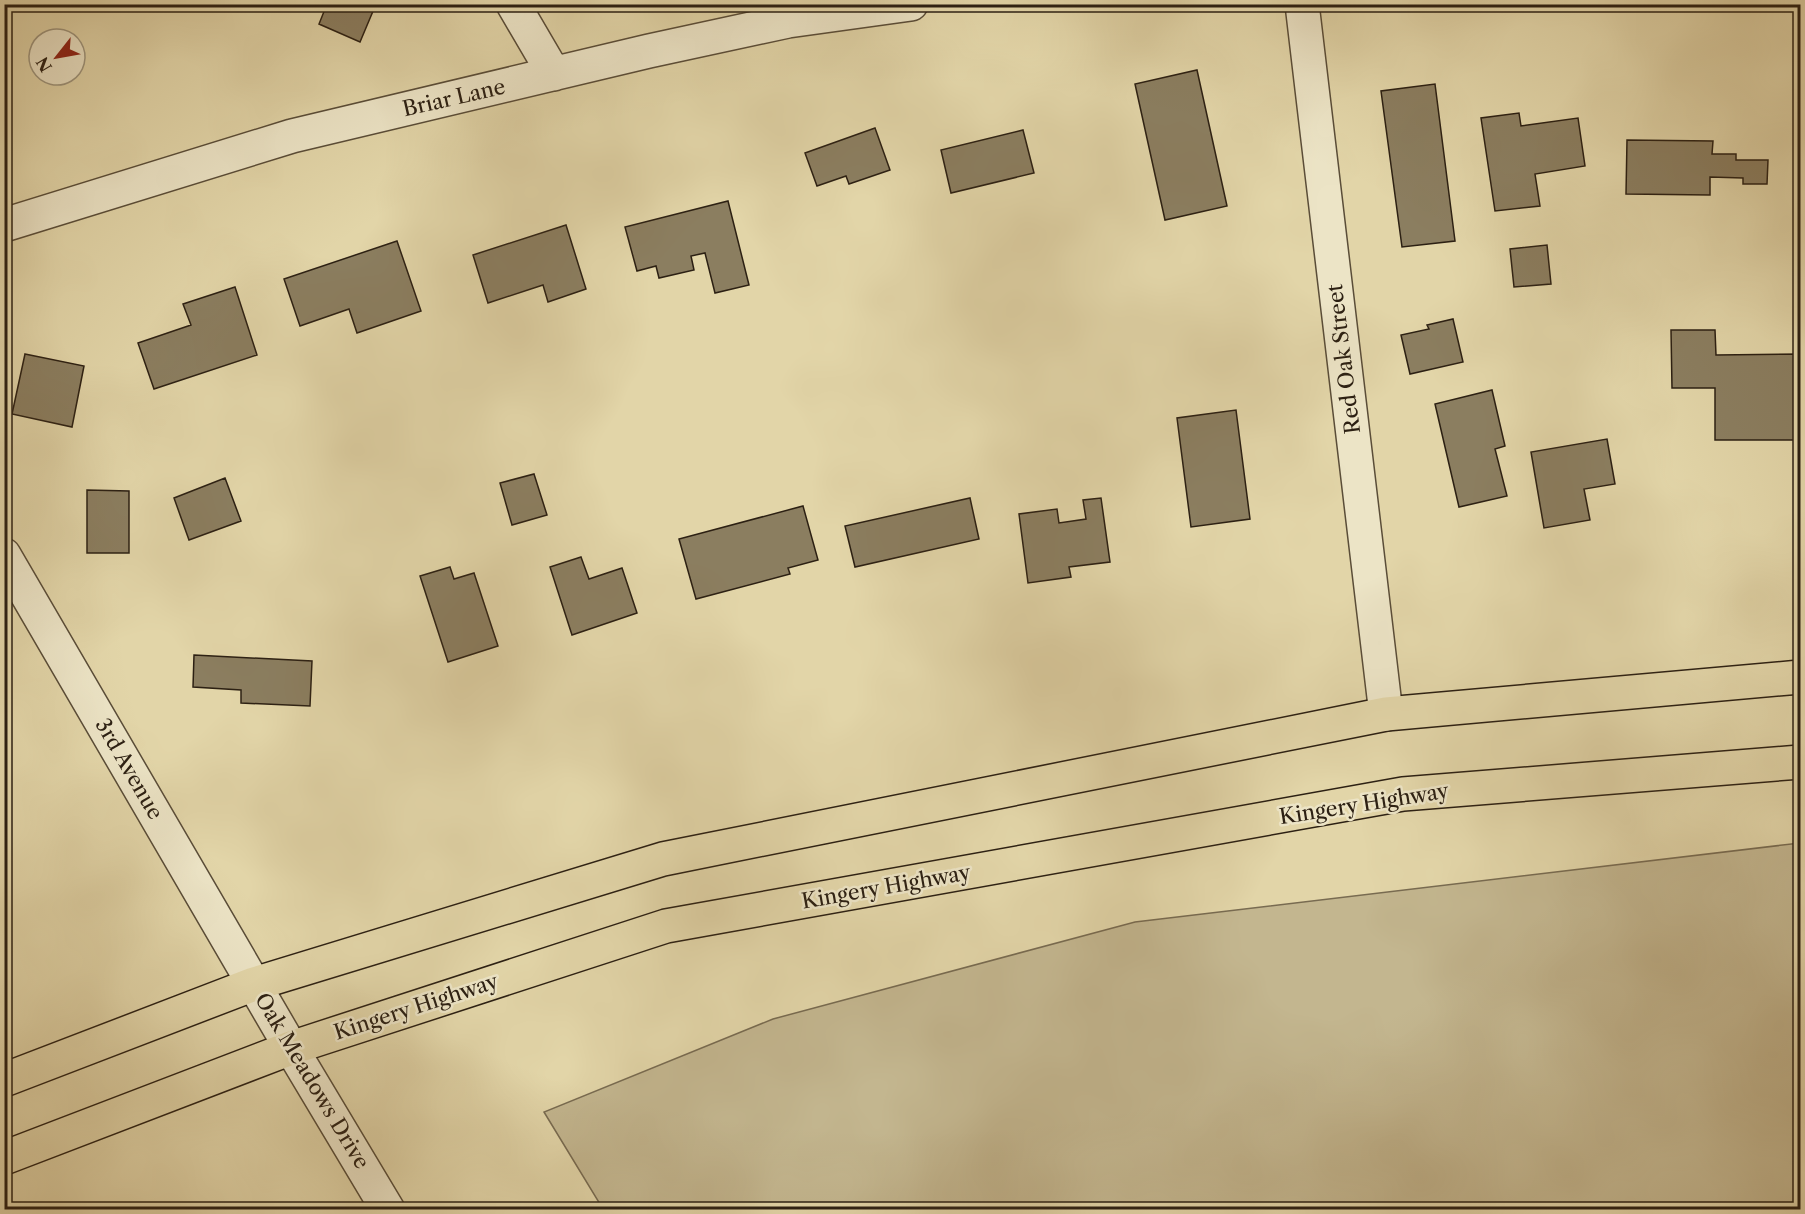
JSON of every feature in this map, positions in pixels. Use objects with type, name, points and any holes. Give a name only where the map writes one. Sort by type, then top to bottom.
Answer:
[{"type":"highway","points":[[4,1080],[254,984],[663,859],[1386,714],[1800,677]]},
{"type":"highway","name":"Kingery Highway","points":[[4,1158],[291,1048],[666,926],[1403,794],[1800,762]]},
{"type":"street","points":[[513,4],[554,74]]},
{"type":"street","name":"Briar Lane","points":[[4,225],[292,136],[649,51],[788,21],[911,4]]},
{"type":"street","name":"Red Oak Street","points":[[1302,4],[1386,714]]},
{"type":"street","name":"3rd Avenue","points":[[4,555],[254,984]]},
{"type":"street","name":"Oak Meadows Drive","points":[[254,984],[388,1209]]},
{"type":"shaded area","points":[[1800,843],[1800,1209],[593,1209],[600,1204],[544,1112],[773,1019],[1135,922]]},
{"type":"building","points":[[327,4],[376,4],[360,42],[319,24]]},
{"type":"building","points":[[1197,70],[1227,206],[1165,220],[1135,84]]},
{"type":"building","points":[[1435,84],[1455,241],[1402,247],[1381,91]]},
{"type":"building","points":[[1519,113],[1521,126],[1578,118],[1585,166],[1535,174],[1540,206],[1495,211],[1481,118]]},
{"type":"building","points":[[875,128],[890,170],[849,184],[846,176],[817,186],[805,153]]},
{"type":"building","points":[[1023,130],[1034,173],[951,193],[941,150]]},
{"type":"building","points":[[1627,140],[1713,141],[1712,154],[1736,154],[1736,160],[1768,160],[1767,184],[1743,184],[1743,178],[1710,177],[1710,195],[1626,194]]},
{"type":"building","points":[[728,201],[749,285],[715,293],[705,253],[691,256],[694,270],[659,278],[656,266],[637,271],[625,227]]},
{"type":"building","points":[[566,225],[586,289],[548,302],[543,285],[488,303],[473,255]]},
{"type":"building","points":[[397,241],[421,311],[357,333],[349,309],[300,326],[284,279]]},
{"type":"building","points":[[1547,245],[1551,284],[1514,287],[1510,249]]},
{"type":"building","points":[[235,287],[257,355],[154,389],[138,343],[191,325],[183,304]]},
{"type":"building","points":[[1453,319],[1463,362],[1410,374],[1401,335],[1429,329],[1427,325]]},
{"type":"building","points":[[1671,330],[1715,330],[1716,355],[1800,354],[1800,440],[1715,440],[1715,388],[1672,388]]},
{"type":"building","points":[[25,354],[84,366],[72,427],[12,414]]},
{"type":"building","points":[[1492,390],[1505,446],[1495,449],[1507,496],[1459,507],[1435,404]]},
{"type":"building","points":[[1236,410],[1250,519],[1191,527],[1177,418]]},
{"type":"building","points":[[1607,439],[1615,484],[1584,489],[1590,520],[1544,528],[1531,452]]},
{"type":"building","points":[[534,474],[547,515],[512,525],[500,483]]},
{"type":"building","points":[[225,478],[241,521],[189,540],[174,498]]},
{"type":"building","points":[[87,490],[129,491],[129,553],[87,553]]},
{"type":"building","points":[[970,498],[979,539],[855,567],[845,526]]},
{"type":"building","points":[[1101,498],[1110,562],[1069,567],[1071,577],[1028,583],[1019,514],[1057,509],[1059,523],[1086,519],[1083,500]]},
{"type":"building","points":[[803,506],[818,560],[788,568],[790,574],[696,599],[679,539]]},
{"type":"building","points":[[581,557],[589,579],[622,568],[637,613],[572,635],[550,567]]},
{"type":"building","points":[[450,567],[454,579],[474,573],[498,646],[448,662],[420,576]]},
{"type":"building","points":[[194,655],[312,661],[310,706],[241,703],[241,690],[193,687]]}]
